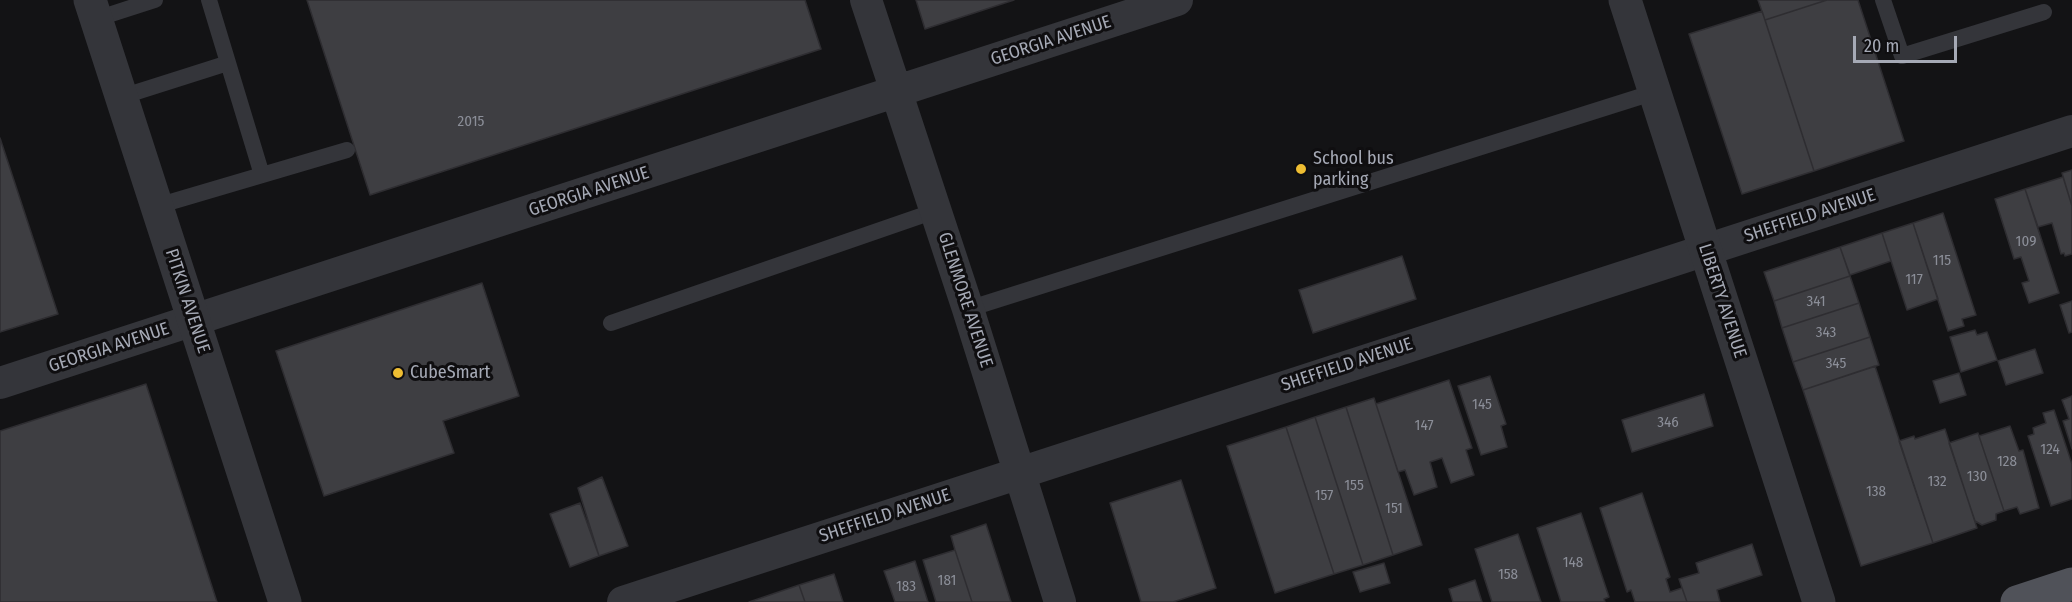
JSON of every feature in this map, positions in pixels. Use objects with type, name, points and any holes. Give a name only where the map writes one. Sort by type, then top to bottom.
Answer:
[{"type":"main road","points":[[2017,602],[2072,584]]},
{"type":"street","name":"GLENMORE AVENUE","points":[[866,0],[968,309],[1060,602]]},
{"type":"street","name":"GEORGIA AVENUE","points":[[0,383],[1177,0]]},
{"type":"street","name":"LIBERTY AVENUE","points":[[1625,0],[1819,602]]},
{"type":"street","name":"PITKIN AVENUE","points":[[93,10],[285,602]]},
{"type":"street","name":"SHEFFIELD AVENUE","points":[[623,602],[2072,131]]},
{"type":"lane","points":[[93,10],[155,0]]},
{"type":"lane","points":[[209,0],[262,175]]},
{"type":"lane","points":[[1883,0],[1902,56],[2044,12]]},
{"type":"lane","points":[[122,97],[228,63]]},
{"type":"lane","points":[[968,309],[1655,92]]},
{"type":"lane","points":[[157,206],[347,150]]},
{"type":"lane","points":[[611,323],[935,211]]},
{"type":"building","points":[[307,0],[805,0],[821,49],[370,195]]},
{"type":"building","points":[[916,0],[1014,0],[925,29]]},
{"type":"building","points":[[1758,0],[1827,0],[1765,20]]},
{"type":"building","points":[[1827,0],[1858,0],[1904,141],[1814,171],[1765,20]]},
{"type":"building","points":[[1762,11],[1814,171],[1742,194],[1689,34]]},
{"type":"building","points":[[0,138],[58,314],[0,332]]},
{"type":"building","points":[[2072,170],[2072,206],[2062,173]]},
{"type":"building","points":[[2063,177],[2072,206],[2072,254],[2065,256],[2064,253],[2061,254],[2052,223],[2038,227],[2025,189]]},
{"type":"building","points":[[2025,189],[2059,293],[2029,303],[2022,283],[2029,281],[2021,257],[2014,259],[1995,199]]},
{"type":"building","points":[[1943,213],[1976,315],[1962,319],[1964,326],[1948,331],[1913,223]]},
{"type":"building","points":[[1913,223],[1938,299],[1907,310],[1882,233]]},
{"type":"building","points":[[1882,233],[1891,261],[1850,275],[1840,247]]},
{"type":"building","points":[[1840,247],[1850,276],[1774,301],[1764,272]]},
{"type":"building","points":[[1402,256],[1416,299],[1313,333],[1299,290]]},
{"type":"building","points":[[1850,276],[1859,303],[1782,328],[1774,301]]},
{"type":"building","name":"CubeSmart","points":[[482,283],[519,396],[443,421],[454,453],[324,496],[276,351]]},
{"type":"building","points":[[2072,301],[2072,332],[2069,333],[2060,305]]},
{"type":"building","points":[[1859,303],[1870,337],[1793,362],[1782,328]]},
{"type":"building","points":[[1975,330],[1977,335],[1987,332],[1997,360],[1961,372],[1950,337]]},
{"type":"building","points":[[1870,337],[1879,365],[1803,390],[1793,362]]},
{"type":"building","points":[[2035,349],[2043,373],[2006,385],[1998,361]]},
{"type":"building","points":[[1875,366],[1933,543],[1861,566],[1803,390]]},
{"type":"building","points":[[1959,373],[1966,395],[1940,403],[1933,381]]},
{"type":"building","points":[[1490,376],[1506,424],[1501,426],[1507,447],[1481,455],[1458,386]]},
{"type":"building","points":[[1449,380],[1472,448],[1466,450],[1474,475],[1451,483],[1442,458],[1430,462],[1437,487],[1414,495],[1405,470],[1398,472],[1376,404]]},
{"type":"building","points":[[146,384],[217,602],[0,602],[0,431]]},
{"type":"building","points":[[1704,394],[1713,426],[1632,452],[1622,420]]},
{"type":"building","points":[[2072,396],[2072,449],[2063,421],[2069,419],[2062,400]]},
{"type":"building","points":[[1374,398],[1422,545],[1393,555],[1346,407]]},
{"type":"building","points":[[1346,407],[1393,555],[1363,565],[1315,417]]},
{"type":"building","points":[[2054,410],[2072,464],[2072,499],[2051,506],[2028,436],[2034,434],[2033,428],[2046,423],[2043,413]]},
{"type":"building","points":[[1315,417],[1363,565],[1334,574],[1286,427]]},
{"type":"building","points":[[2010,426],[2019,451],[2023,450],[2039,508],[2020,514],[2017,507],[2004,511],[1979,436]]},
{"type":"building","points":[[1286,427],[1334,574],[1275,593],[1227,446]]},
{"type":"building","points":[[1945,429],[1977,528],[1933,543],[1899,441],[1914,436],[1915,439]]},
{"type":"building","points":[[1978,433],[2004,511],[1996,514],[1996,520],[1982,525],[1975,521],[1949,443]]},
{"type":"building","points":[[602,477],[628,546],[599,556],[578,488]]},
{"type":"building","points":[[1181,480],[1216,588],[1173,602],[1141,602],[1110,503]]},
{"type":"building","points":[[1642,493],[1670,577],[1666,579],[1670,592],[1682,588],[1687,602],[1635,602],[1631,590],[1627,592],[1600,508]]},
{"type":"building","points":[[580,503],[599,556],[570,567],[550,514]]},
{"type":"building","points":[[1581,513],[1609,597],[1604,599],[1605,602],[1561,602],[1537,528]]},
{"type":"building","points":[[986,524],[1011,602],[972,602],[955,550],[951,536]]},
{"type":"building","points":[[1518,534],[1541,602],[1492,602],[1475,549]]},
{"type":"building","points":[[1752,544],[1762,575],[1717,590],[1720,602],[1687,602],[1679,579],[1699,573],[1696,563]]},
{"type":"building","points":[[955,550],[972,602],[936,602],[923,560]]},
{"type":"building","points":[[915,561],[928,602],[895,602],[884,571]]},
{"type":"building","points":[[1384,563],[1390,583],[1360,592],[1353,572]]},
{"type":"building","points":[[834,574],[843,602],[805,602],[799,585]]},
{"type":"building","points":[[1475,580],[1482,602],[1453,602],[1449,589]]},
{"type":"building","points":[[799,585],[805,602],[749,602]]},
{"type":"place","name":"School bus parking","points":[[1301,169]]},
{"type":"place","name":"CubeSmart","points":[[398,373]]}]
